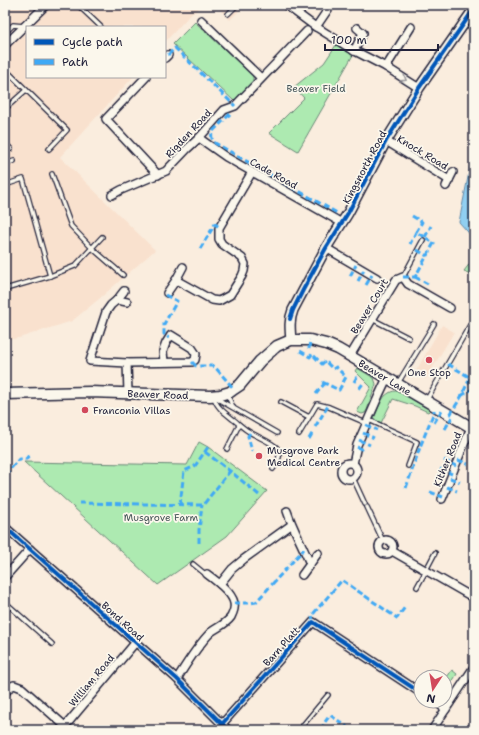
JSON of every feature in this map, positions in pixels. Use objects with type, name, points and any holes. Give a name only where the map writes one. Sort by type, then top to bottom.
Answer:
[{"type":"main road","name":"Beaver Lane","points":[[291,340],[310,340],[338,349],[472,428]]},
{"type":"main road","points":[[219,395],[230,392],[240,385],[260,362],[277,346],[291,340]]},
{"type":"main road","name":"Beaver Road","points":[[5,394],[90,392],[219,395]]},
{"type":"street","points":[[5,46],[46,5]]},
{"type":"street","points":[[286,5],[352,52],[386,67],[419,88]]},
{"type":"street","points":[[316,27],[331,5]]},
{"type":"street","name":"Kingsnorth Road","points":[[291,340],[290,318],[293,310],[326,248],[348,213],[386,141],[419,88],[471,20],[474,9]]},
{"type":"street","points":[[200,20],[261,78]]},
{"type":"street","points":[[386,67],[411,27]]},
{"type":"street","points":[[352,52],[363,33],[357,28]]},
{"type":"street","name":"Rigden Road","points":[[112,196],[121,190],[166,171],[224,110],[235,106],[305,33],[296,30]]},
{"type":"street","points":[[145,78],[106,119],[158,175]]},
{"type":"street","name":"Cade Road","points":[[199,138],[226,157],[342,223]]},
{"type":"street","name":"Knock Road","points":[[386,141],[448,183],[454,172]]},
{"type":"street","points":[[176,280],[212,300],[219,301],[230,295],[242,276],[244,264],[242,258],[222,244],[219,239],[219,228],[252,172]]},
{"type":"street","points":[[326,248],[377,278]]},
{"type":"street","points":[[167,293],[183,267]]},
{"type":"street","name":"Beaver Court","points":[[350,356],[396,280],[403,277],[408,284],[450,308]]},
{"type":"street","points":[[88,368],[106,312],[124,292]]},
{"type":"street","points":[[117,300],[127,302]]},
{"type":"street","points":[[90,361],[127,362],[164,362],[192,362],[195,360],[196,354],[192,348],[171,335],[163,351],[164,362]]},
{"type":"street","points":[[127,362],[128,393]]},
{"type":"street","points":[[353,464],[345,464],[343,466],[342,471],[345,478],[353,478],[356,474],[357,470],[353,464],[357,445],[387,378]]},
{"type":"street","name":"Kither Road","points":[[442,499],[472,428]]},
{"type":"street","points":[[287,511],[291,525],[310,564]]},
{"type":"street","points":[[220,584],[232,569],[244,558],[291,525]]},
{"type":"street","name":"Bond Road","points":[[5,527],[177,679],[228,730]]},
{"type":"street","points":[[383,541],[387,540],[392,542],[392,551],[474,598]]},
{"type":"street","points":[[5,577],[30,549]]},
{"type":"street","points":[[302,575],[318,553]]},
{"type":"street","points":[[177,679],[198,647],[212,632],[230,619],[233,612],[233,599],[229,593],[207,574]]},
{"type":"street","name":"Barn Platt","points":[[222,724],[313,622],[413,688]]},
{"type":"street","name":"William Road","points":[[63,728],[135,643]]},
{"type":"street","points":[[453,698],[474,667]]},
{"type":"street","points":[[5,693],[14,685],[22,688],[63,728]]},
{"type":"street","points":[[432,730],[446,709]]},
{"type":"lane","points":[[78,5],[100,26]]},
{"type":"lane","points":[[228,14],[237,5]]},
{"type":"lane","points":[[5,33],[13,25],[25,26]]},
{"type":"lane","points":[[5,69],[67,130],[49,150]]},
{"type":"lane","points":[[5,109],[26,90]]},
{"type":"lane","points":[[5,143],[11,150]]},
{"type":"lane","points":[[5,164],[14,161]]},
{"type":"lane","points":[[52,174],[71,226],[92,248],[123,275]]},
{"type":"lane","points":[[5,185],[23,180],[50,276]]},
{"type":"lane","points":[[5,292],[9,288],[50,276],[75,266],[102,237]]},
{"type":"lane","points":[[403,277],[423,240]]},
{"type":"lane","points":[[372,319],[409,338]]},
{"type":"lane","points":[[398,384],[434,324]]},
{"type":"lane","points":[[426,401],[470,325]]},
{"type":"lane","points":[[219,395],[221,401],[277,433]]},
{"type":"lane","points":[[219,395],[233,408]]},
{"type":"lane","points":[[219,395],[214,401],[223,412],[247,431],[276,447],[280,452],[273,468]]},
{"type":"lane","points":[[281,402],[309,417]]},
{"type":"lane","points":[[299,434],[317,404],[329,407],[416,442],[408,466]]},
{"type":"lane","points":[[227,449],[239,425]]},
{"type":"lane","points":[[353,478],[383,541]]},
{"type":"lane","points":[[417,587],[435,553]]},
{"type":"lane","points":[[193,564],[207,574]]},
{"type":"lane","points":[[5,602],[52,644]]},
{"type":"lane","points":[[305,730],[303,725],[328,695]]},
{"type":"shaded area","points":[[5,5],[203,5],[189,16],[166,41],[166,26],[26,26],[26,78],[132,78],[60,157],[155,250],[72,321],[19,338],[5,340]]},
{"type":"shaded area","points":[[216,5],[245,5],[230,20]]},
{"type":"shaded area","points":[[442,325],[454,332],[426,379],[415,373]]},
{"type":"green space","points":[[195,22],[253,76],[253,81],[234,101],[173,44]]},
{"type":"green space","name":"Beaver Field","points":[[336,45],[353,55],[298,151],[269,133],[304,98],[294,87],[324,63]]},
{"type":"green space","points":[[474,258],[474,276],[464,271]]},
{"type":"green space","points":[[357,368],[374,378],[376,384],[367,410],[362,414],[357,412],[371,387],[355,371]]},
{"type":"green space","points":[[398,391],[430,410],[428,412],[393,399],[381,423],[375,420],[374,418],[384,397],[390,392]]},
{"type":"green space","name":"Musgrove Farm","points":[[199,442],[208,447],[267,491],[227,536],[158,585],[24,462],[187,465]]},
{"type":"green space","points":[[453,671],[457,674],[453,680]]},
{"type":"water","points":[[474,162],[474,239],[459,222],[470,167]]},
{"type":"marked path","points":[[168,55],[175,48],[235,106]]},
{"type":"marked path","points":[[230,114],[212,132],[212,138],[215,143],[337,213],[336,215]]},
{"type":"marked path","points":[[412,216],[422,222],[416,232]]},
{"type":"marked path","points":[[200,249],[215,224],[219,227]]},
{"type":"marked path","points":[[425,237],[431,226]]},
{"type":"marked path","points":[[403,277],[415,277],[434,243],[416,232],[410,244]]},
{"type":"marked path","points":[[417,250],[427,256]]},
{"type":"marked path","points":[[350,276],[356,265]]},
{"type":"marked path","points":[[358,281],[364,270]]},
{"type":"marked path","points":[[366,285],[372,275]]},
{"type":"marked path","points":[[415,277],[428,284]]},
{"type":"marked path","points":[[165,295],[177,301],[164,324],[164,334],[169,338]]},
{"type":"marked path","points":[[309,349],[310,340]]},
{"type":"marked path","points":[[300,351],[310,357],[312,354],[322,364],[325,361],[333,369],[336,367],[346,377],[339,390],[322,382]]},
{"type":"marked path","points":[[192,362],[196,366],[215,367],[234,389]]},
{"type":"marked path","points":[[448,364],[471,378],[474,373]]},
{"type":"marked path","points":[[354,382],[358,375]]},
{"type":"marked path","points":[[450,415],[470,378]]},
{"type":"marked path","points":[[359,389],[364,382]]},
{"type":"marked path","points":[[316,394],[325,383]]},
{"type":"marked path","points":[[461,396],[472,389]]},
{"type":"marked path","points":[[315,427],[328,406]]},
{"type":"marked path","points":[[406,488],[434,410]]},
{"type":"marked path","points":[[434,423],[442,410]]},
{"type":"marked path","points":[[445,429],[452,417]]},
{"type":"marked path","points":[[366,425],[377,430]]},
{"type":"marked path","points":[[309,439],[313,432]]},
{"type":"marked path","points":[[250,433],[248,436],[252,451]]},
{"type":"marked path","points":[[363,433],[374,438]]},
{"type":"marked path","points":[[359,440],[370,445]]},
{"type":"marked path","points":[[180,505],[184,471],[195,466],[208,447]]},
{"type":"marked path","points":[[357,447],[364,450]]},
{"type":"marked path","points":[[205,452],[259,495]]},
{"type":"marked path","points":[[5,475],[19,459],[26,459],[30,454]]},
{"type":"marked path","points":[[444,460],[456,466]]},
{"type":"marked path","points":[[458,460],[468,464]]},
{"type":"marked path","points":[[440,469],[452,474]]},
{"type":"marked path","points":[[79,503],[203,505],[230,471]]},
{"type":"marked path","points":[[450,478],[460,482]]},
{"type":"marked path","points":[[447,487],[457,491]]},
{"type":"marked path","points":[[430,492],[443,497]]},
{"type":"marked path","points":[[199,543],[202,505]]},
{"type":"marked path","points":[[234,603],[256,602],[304,549]]},
{"type":"marked path","points":[[313,622],[312,615],[342,580],[397,618],[406,606]]},
{"type":"marked path","points":[[321,730],[330,715],[346,726],[346,730]]},
{"type":"cycle path","points":[[290,319],[303,290],[326,248],[348,213],[386,141],[419,88],[474,9]]},
{"type":"cycle path","points":[[5,527],[177,679],[228,730]]},
{"type":"cycle path","points":[[222,724],[313,622],[413,688]]},
{"type":"place","name":"One Stop","points":[[429,360]]},
{"type":"place","name":"Franconia Villas","points":[[85,410]]},
{"type":"place","name":"Musgrove Park Medical Centre","points":[[259,456]]}]
